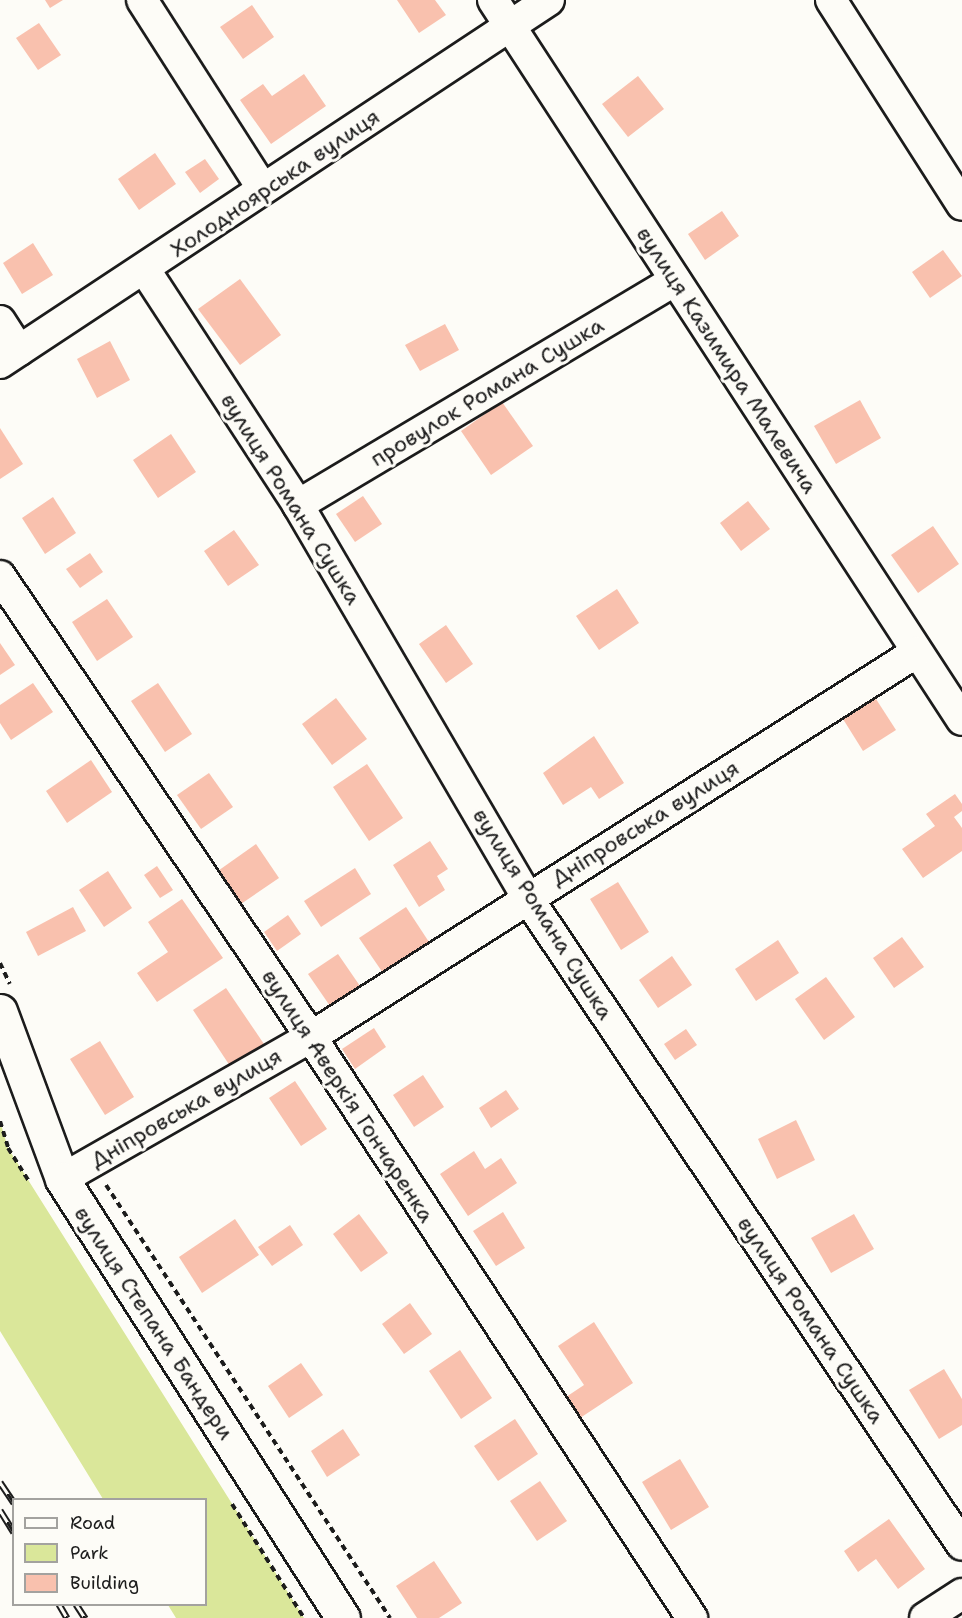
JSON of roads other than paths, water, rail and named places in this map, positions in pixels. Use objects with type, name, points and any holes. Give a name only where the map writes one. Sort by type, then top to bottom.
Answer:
[{"type":"street","points":[[142,0],[263,189]]},
{"type":"street","name":"вулиця Казимира Малевича","points":[[493,0],[962,720]]},
{"type":"street","name":"Холодноярська вулиця","points":[[9,357],[145,270],[263,189],[511,28],[549,0]]},
{"type":"street","points":[[831,0],[962,205]]},
{"type":"street","name":"вулиця Романа Сушка","points":[[145,270],[298,505],[527,897],[962,1545]]},
{"type":"street","name":"провулок Романа Сушка","points":[[298,505],[675,280]]},
{"type":"street","points":[[0,321],[9,357]]},
{"type":"street","name":"вулиця Аверкія Гончаренка","points":[[0,576],[311,1037],[693,1618]]},
{"type":"street","name":"Дніпровська вулиця","points":[[62,1179],[311,1037],[527,897],[917,652]]},
{"type":"street","name":"вулиця Степана Бандери","points":[[7,1003],[62,1179],[343,1618]]},
{"type":"street","points":[[925,1618],[962,1594]]},
{"type":"railway","points":[[0,1482],[12,1500]]},
{"type":"railway","points":[[0,1510],[12,1529]]},
{"type":"railway","points":[[60,1606],[67,1618]]},
{"type":"railway","points":[[77,1606],[85,1618]]}]
